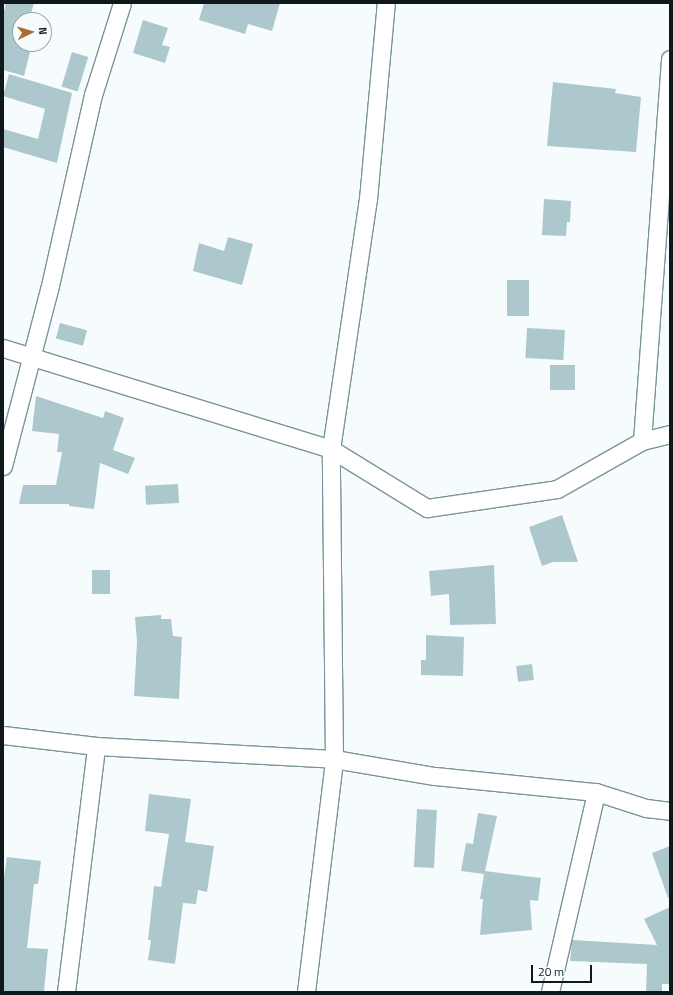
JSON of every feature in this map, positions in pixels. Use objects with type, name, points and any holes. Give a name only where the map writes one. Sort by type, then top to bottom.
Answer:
[{"type":"street","points":[[3,466],[49,290],[93,95],[122,3]]},
{"type":"street","points":[[306,992],[334,759],[331,449],[368,199],[386,3]]},
{"type":"street","points":[[642,441],[670,59]]},
{"type":"street","points":[[3,348],[331,449],[427,508],[557,489],[642,441],[670,434]]},
{"type":"street","points":[[3,735],[96,746],[334,759],[435,776],[596,792],[646,808],[670,811]]},
{"type":"street","points":[[66,992],[96,746]]},
{"type":"street","points":[[550,992],[596,792]]},
{"type":"building","points":[[6,3],[34,3],[31,12],[12,12],[12,52],[30,52],[24,76],[3,70],[3,16]]},
{"type":"building","points":[[204,3],[280,3],[272,31],[248,24],[245,34],[199,20]]},
{"type":"building","points":[[143,20],[168,28],[162,45],[170,47],[165,63],[133,53]]},
{"type":"building","points":[[72,52],[88,57],[78,91],[61,86]]},
{"type":"building","points":[[9,74],[72,93],[57,163],[3,147],[3,129],[38,139],[45,109],[3,96]]},
{"type":"building","points":[[553,82],[616,89],[615,93],[641,97],[636,152],[547,146]]},
{"type":"building","points":[[544,199],[571,201],[570,222],[567,222],[566,236],[542,235]]},
{"type":"building","points":[[228,237],[253,244],[242,285],[193,271],[199,243],[224,251]]},
{"type":"building","points":[[507,280],[529,280],[529,316],[507,316]]},
{"type":"building","points":[[60,323],[87,330],[83,346],[56,338]]},
{"type":"building","points":[[527,328],[565,330],[563,360],[525,358]]},
{"type":"building","points":[[550,365],[575,365],[575,390],[550,390]]},
{"type":"building","points":[[36,396],[103,418],[105,411],[124,418],[113,450],[135,458],[128,474],[100,463],[94,509],[69,506],[69,504],[19,504],[23,485],[56,485],[62,452],[57,452],[59,434],[32,431]]},
{"type":"building","points":[[178,484],[179,503],[146,505],[145,486]]},
{"type":"building","points":[[562,515],[578,562],[553,562],[542,566],[529,527]]},
{"type":"building","points":[[494,565],[496,624],[450,625],[449,594],[431,596],[429,571]]},
{"type":"building","points":[[92,570],[110,570],[110,594],[92,594]]},
{"type":"building","points":[[161,615],[161,619],[171,619],[173,636],[182,637],[179,699],[134,696],[137,642],[135,617]]},
{"type":"building","points":[[426,635],[464,637],[463,676],[421,675],[421,660],[426,660]]},
{"type":"building","points":[[532,664],[534,680],[518,682],[516,666]]},
{"type":"building","points":[[149,794],[191,799],[185,842],[214,846],[207,892],[198,890],[196,904],[183,903],[175,964],[148,960],[151,940],[148,940],[154,886],[161,887],[169,834],[145,831]]},
{"type":"building","points":[[417,809],[437,810],[434,868],[414,867]]},
{"type":"building","points":[[478,813],[497,816],[485,871],[541,878],[538,901],[530,900],[532,930],[480,935],[483,899],[480,899],[484,874],[461,871],[466,843],[473,844]]},
{"type":"building","points":[[670,846],[670,898],[668,898],[652,853]]},
{"type":"building","points":[[7,857],[41,861],[38,884],[34,884],[27,948],[48,949],[44,992],[3,992],[3,884]]},
{"type":"building","points":[[670,907],[670,984],[662,984],[662,992],[646,992],[647,964],[570,961],[572,940],[657,945],[644,919]]}]
